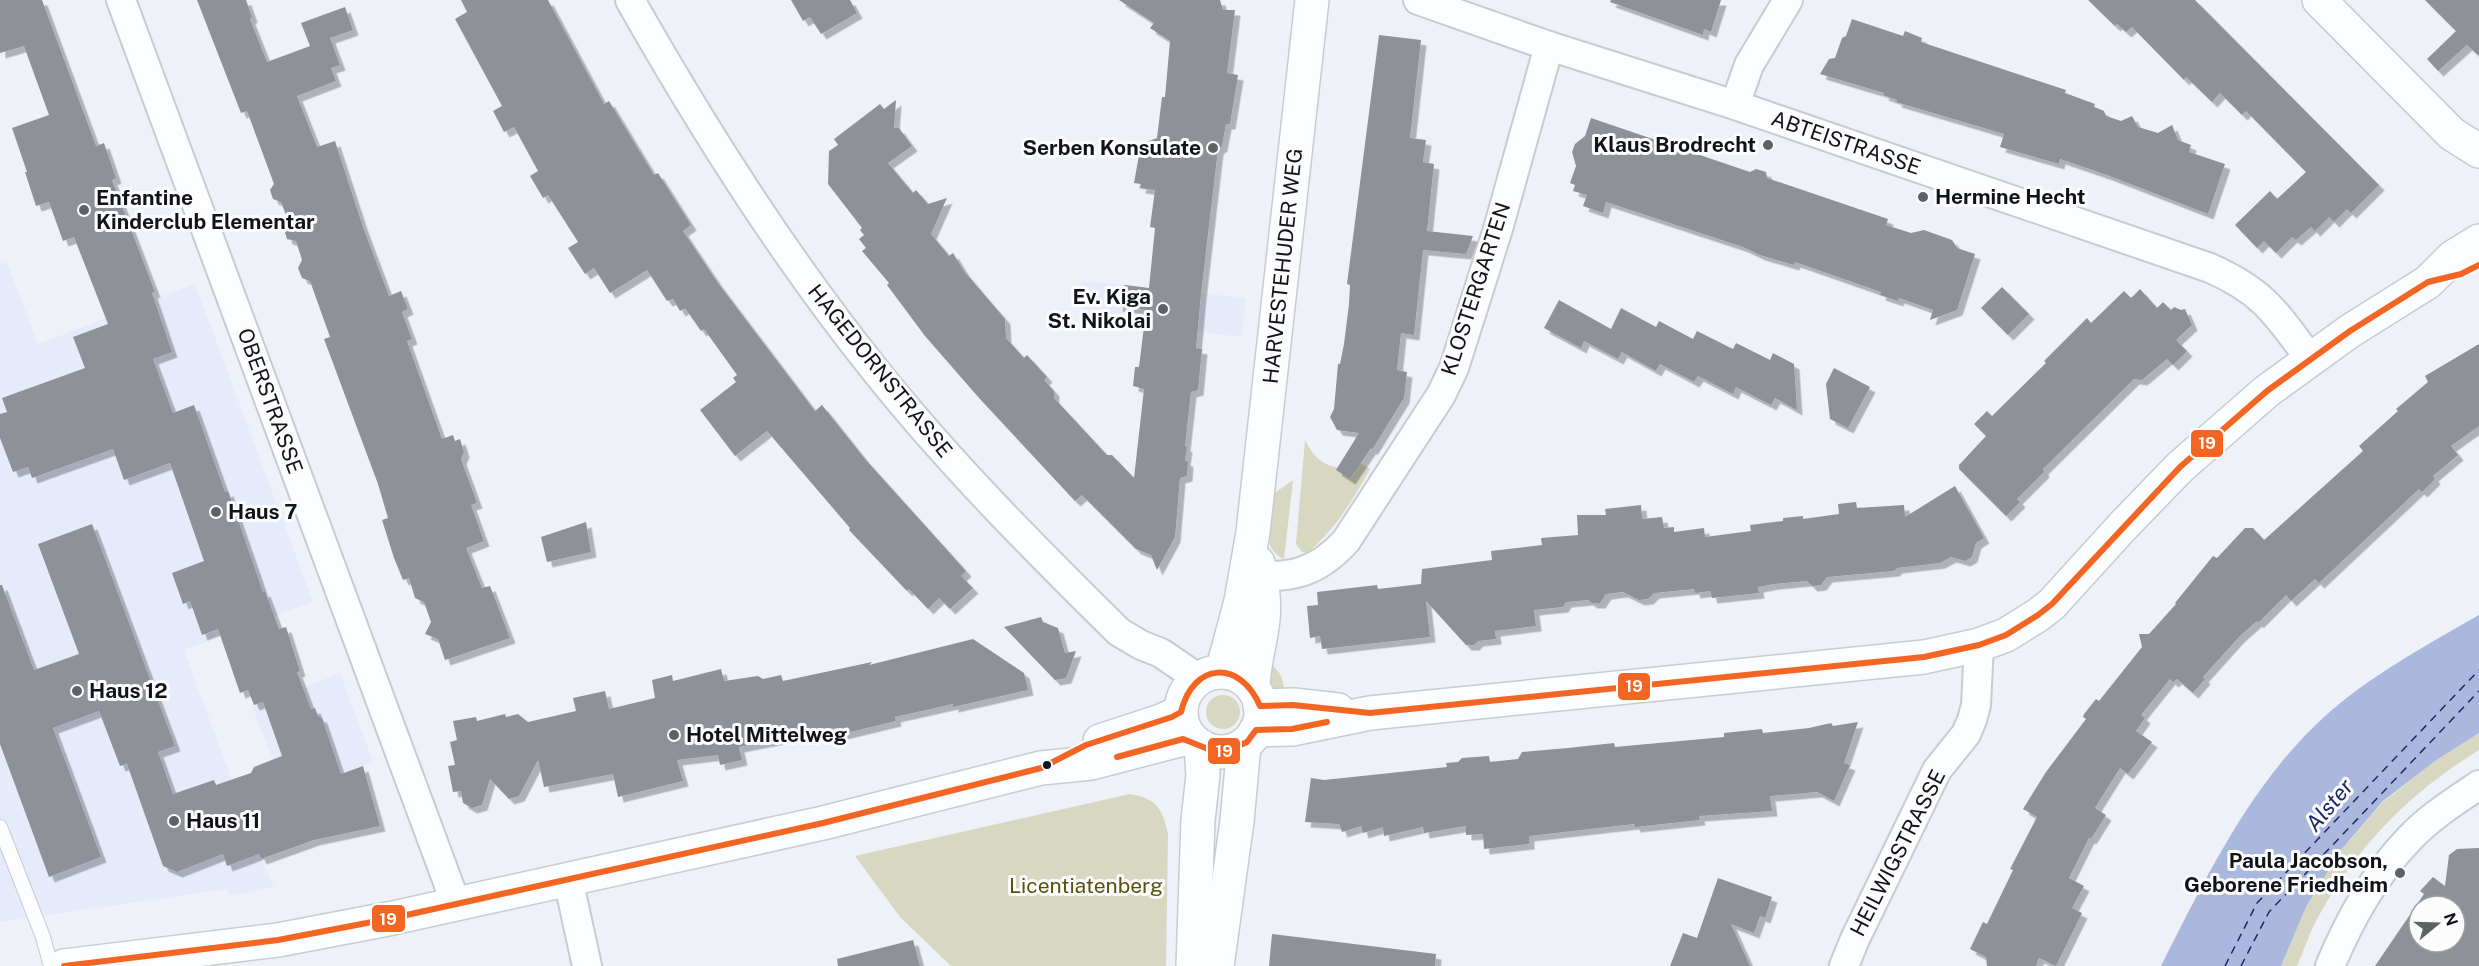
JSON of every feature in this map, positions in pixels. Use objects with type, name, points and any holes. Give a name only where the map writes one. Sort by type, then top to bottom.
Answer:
[{"type":"street","name":"OBERSTRASSE","points":[[121,0],[456,904]]},
{"type":"street","name":"HAGEDORNSTRASSE","points":[[630,0],[683,94],[753,203],[812,288],[876,371],[952,460],[1011,524],[1119,632],[1141,645],[1211,675]]},
{"type":"street","name":"HARVESTEHUDER WEG","points":[[1217,966],[1253,717],[1253,668],[1263,619],[1253,576],[1254,532],[1312,0]]},
{"type":"street","name":"ABTEISTRASSE","points":[[1418,0],[1549,46],[1735,105],[2210,268],[2235,279],[2259,295],[2310,359]]},
{"type":"street","points":[[1735,105],[1749,65],[1788,0]]},
{"type":"street","points":[[2319,0],[2452,134],[2479,177]]},
{"type":"street","name":"KLOSTERGARTEN","points":[[1253,576],[1281,577],[1299,573],[1324,562],[1335,552],[1346,541],[1441,395],[1454,368],[1473,312],[1549,46]]},
{"type":"street","points":[[2452,134],[2479,151]]},
{"type":"street","points":[[1253,717],[1292,729],[1370,713],[1924,657],[1979,645],[2024,626],[2052,604],[2180,467],[2267,391],[2310,359],[2428,282],[2453,257],[2479,241]]},
{"type":"street","points":[[2428,282],[2461,274],[2479,265]]},
{"type":"street","name":"HARVESTEHUDER WEG","points":[[1193,966],[1198,820],[1203,775],[1185,695],[1211,675],[1231,642],[1253,576]]},
{"type":"street","name":"HEILWIGSTRASSE","points":[[1844,966],[1937,770],[1966,734],[1972,720],[1976,705],[1979,645]]},
{"type":"street","points":[[1211,675],[1239,676],[1253,717]]},
{"type":"street","points":[[64,966],[278,940],[568,879],[832,820],[1041,768],[1086,745],[1161,721],[1192,733],[1222,752],[1253,717]]},
{"type":"street","points":[[2330,966],[2348,924],[2383,871],[2410,838],[2443,810],[2479,785]]},
{"type":"street","points":[[568,879],[587,966]]},
{"type":"lane","points":[[0,827],[36,917],[51,966]]},
{"type":"shaded area","points":[[7,262],[38,344],[195,284],[313,602],[184,650],[261,859],[274,887],[230,896],[227,889],[0,922],[0,265]]},
{"type":"shaded area","name":"Ev. Kiga St. Nikolai","points":[[1083,281],[1246,298],[1242,337],[1086,319],[1074,290]]},
{"type":"shaded area","points":[[340,673],[373,762],[304,787],[295,818],[252,706]]},
{"type":"green space","points":[[1305,440],[1315,456],[1327,465],[1342,467],[1360,463],[1370,469],[1350,504],[1334,525],[1307,553],[1302,552],[1296,544]]},
{"type":"green space","points":[[1293,480],[1284,559],[1271,547],[1268,522],[1272,495]]},
{"type":"green space","points":[[1269,661],[1281,675],[1285,692],[1271,690],[1267,686]]},
{"type":"green space","points":[[1223,695],[1235,700],[1240,712],[1235,724],[1223,729],[1211,724],[1206,712],[1211,700]]},
{"type":"green space","points":[[2479,733],[2479,750],[2431,783],[2390,820],[2371,841],[2336,887],[2321,912],[2297,966],[2281,966],[2306,907],[2341,850],[2383,802],[2438,759]]},
{"type":"green space","name":"Licentiatenberg","points":[[1130,794],[1146,799],[1157,806],[1168,834],[1166,966],[951,966],[900,917],[855,856]]},
{"type":"water","name":"Alster","points":[[2479,615],[2479,733],[2438,759],[2383,801],[2341,850],[2306,907],[2281,966],[2161,966],[2231,834],[2273,773],[2297,745],[2323,718],[2359,689],[2398,662]]},
{"type":"building","points":[[0,0],[42,0],[96,146],[104,143],[116,178],[112,180],[155,292],[152,293],[172,352],[153,359],[173,413],[194,405],[225,492],[228,491],[263,592],[265,591],[279,629],[286,627],[300,671],[297,672],[311,709],[315,708],[318,716],[322,718],[341,774],[363,766],[380,826],[314,840],[261,859],[259,854],[227,866],[223,854],[177,872],[163,866],[127,764],[120,766],[99,711],[53,728],[101,857],[49,877],[0,744],[0,585],[2,585],[34,670],[79,654],[38,544],[92,524],[175,746],[158,752],[173,794],[214,780],[216,785],[251,773],[254,767],[282,756],[263,702],[254,705],[248,690],[240,693],[218,629],[202,635],[190,601],[183,604],[172,573],[204,561],[170,463],[124,480],[113,449],[32,478],[28,467],[13,472],[0,438],[0,414],[7,412],[2,398],[85,368],[73,337],[108,324],[74,237],[63,241],[49,202],[36,206],[12,128],[49,115],[24,46],[0,53]]},
{"type":"building","points":[[197,0],[246,0],[252,17],[250,19],[267,62],[310,46],[301,23],[345,7],[353,30],[330,38],[340,65],[331,68],[336,81],[297,96],[317,147],[335,141],[363,227],[389,296],[401,291],[408,309],[402,312],[412,339],[407,341],[442,439],[453,435],[455,441],[460,439],[464,452],[461,459],[477,503],[471,505],[484,541],[466,548],[482,588],[490,586],[510,638],[445,660],[438,639],[425,634],[431,622],[424,602],[415,598],[409,578],[403,580],[394,558],[382,520],[388,518],[378,484],[324,339],[330,337],[310,281],[302,278],[298,268],[302,260],[296,241],[287,239],[284,229],[289,223],[281,202],[273,199],[270,190],[274,184],[247,111],[241,113]]},
{"type":"building","points":[[461,0],[548,0],[604,104],[609,101],[654,175],[658,173],[691,225],[683,231],[718,283],[815,411],[822,405],[865,459],[966,571],[961,576],[973,588],[950,609],[939,598],[928,609],[909,589],[907,591],[849,530],[850,528],[767,431],[735,456],[700,410],[736,382],[733,378],[737,375],[704,329],[701,331],[685,308],[680,311],[673,299],[667,301],[647,270],[610,293],[594,268],[585,274],[568,248],[578,242],[548,195],[543,198],[530,176],[538,171],[514,127],[504,132],[493,111],[502,106],[455,19],[467,12]]},
{"type":"building","points":[[791,0],[850,0],[857,13],[821,34],[810,17],[803,21]]},
{"type":"building","points":[[1119,0],[1220,0],[1223,10],[1235,10],[1227,73],[1238,75],[1230,124],[1226,124],[1222,146],[1218,149],[1196,348],[1202,349],[1198,390],[1191,392],[1185,446],[1187,447],[1185,460],[1188,462],[1187,476],[1180,478],[1175,537],[1157,570],[1151,555],[1136,549],[1082,495],[1075,501],[925,336],[887,285],[889,283],[862,251],[866,248],[859,239],[864,235],[860,230],[862,228],[828,184],[829,151],[838,145],[834,139],[880,104],[884,109],[896,100],[894,128],[899,128],[912,146],[888,163],[913,193],[916,190],[928,204],[947,198],[931,234],[949,256],[953,253],[964,271],[1005,319],[1006,338],[1024,358],[1027,355],[1047,377],[1044,380],[1054,391],[1054,398],[1107,455],[1112,455],[1134,478],[1144,389],[1133,386],[1135,367],[1139,367],[1146,310],[1117,306],[1118,301],[1110,294],[1125,285],[1149,288],[1155,228],[1150,227],[1155,190],[1140,188],[1141,184],[1134,183],[1141,144],[1157,138],[1162,97],[1165,97],[1170,41],[1150,28],[1154,23]]},
{"type":"building","points":[[1611,0],[1721,0],[1711,32],[1704,29],[1703,35],[1610,2]]},
{"type":"building","points":[[2088,0],[2195,0],[2379,185],[2351,213],[2347,209],[2334,222],[2329,217],[2315,231],[2311,227],[2296,240],[2292,237],[2276,253],[2264,241],[2257,248],[2235,225],[2270,191],[2277,199],[2306,172],[2246,111],[2242,115],[2220,93],[2212,102],[2186,77],[2184,80],[2132,27],[2126,32],[2117,24],[2115,26]]},
{"type":"building","points":[[2425,0],[2479,0],[2479,56],[2467,45],[2438,71],[2427,59],[2456,31]]},
{"type":"building","points":[[1852,19],[1903,36],[1905,31],[1922,38],[1921,42],[2066,90],[2065,93],[2095,104],[2094,107],[2104,111],[2106,116],[2121,121],[2132,116],[2138,127],[2158,133],[2172,125],[2178,140],[2191,145],[2189,152],[2225,164],[2208,214],[2060,159],[2059,164],[2000,147],[2004,134],[1896,102],[1897,100],[1883,95],[1884,93],[1820,74],[1829,59],[1835,58]]},
{"type":"building","points":[[1379,35],[1421,40],[1410,138],[1426,140],[1423,162],[1434,164],[1427,231],[1473,236],[1466,254],[1423,250],[1414,335],[1401,333],[1397,370],[1407,372],[1404,398],[1372,450],[1371,448],[1350,479],[1336,470],[1359,433],[1337,430],[1330,417],[1334,409],[1338,364],[1340,364],[1344,344],[1350,285],[1347,284]]},
{"type":"building","points":[[1591,118],[1750,172],[1756,169],[1766,172],[1767,178],[1888,219],[1886,225],[1911,233],[1924,230],[1952,240],[1957,248],[1975,254],[1957,310],[1930,320],[1933,310],[1899,298],[1898,301],[1880,295],[1881,292],[1795,262],[1794,265],[1760,255],[1743,247],[1606,202],[1603,213],[1583,206],[1587,195],[1573,191],[1575,185],[1570,183],[1576,166],[1572,152],[1575,144],[1585,136]]},
{"type":"building","points":[[2002,287],[2029,314],[2008,335],[1981,308]]},
{"type":"building","points":[[2140,289],[2157,308],[2163,302],[2171,310],[2174,307],[2185,309],[2192,325],[2176,340],[2187,351],[2173,365],[2167,359],[2142,380],[2134,379],[2043,469],[2044,472],[2017,499],[2020,502],[2006,516],[1959,469],[1959,465],[1986,436],[1974,424],[1987,411],[1992,416],[2046,363],[2044,361],[2087,318],[2091,323],[2124,291],[2131,298]]},
{"type":"building","points":[[1559,300],[1611,329],[1621,308],[1656,327],[1659,321],[1693,339],[1697,331],[1733,349],[1736,343],[1770,360],[1773,353],[1794,364],[1797,410],[1775,398],[1771,405],[1736,387],[1733,394],[1698,376],[1694,382],[1660,364],[1656,371],[1622,352],[1618,359],[1584,341],[1581,348],[1544,328]]},
{"type":"building","points":[[2479,344],[2479,426],[2451,446],[2458,455],[2433,476],[2435,479],[2422,492],[2419,489],[2319,583],[2315,579],[2291,601],[2286,595],[2258,623],[2257,621],[2239,637],[2203,677],[2205,679],[2193,693],[2177,679],[2173,682],[2170,679],[2141,715],[2145,718],[2136,731],[2152,742],[2128,774],[2120,768],[2095,808],[2106,815],[2091,839],[2089,838],[2069,878],[2084,886],[2072,908],[2082,913],[2056,966],[2039,958],[2036,966],[1987,966],[1986,957],[1970,949],[1983,922],[1987,924],[2013,870],[2010,869],[2037,817],[2023,809],[2046,772],[2086,719],[2083,717],[2084,714],[2096,699],[2099,701],[2142,647],[2139,634],[2149,634],[2176,604],[2213,556],[2217,558],[2245,528],[2253,528],[2264,540],[2363,451],[2359,446],[2398,411],[2396,409],[2428,382],[2425,376]]},
{"type":"building","points":[[1834,368],[1870,387],[1848,428],[1830,419],[1826,384]]},
{"type":"building","points":[[1955,486],[1984,538],[1976,543],[1972,557],[1965,561],[1951,557],[1940,563],[1897,568],[1894,571],[1827,577],[1821,585],[1812,586],[1807,581],[1774,584],[1758,587],[1759,593],[1712,598],[1710,591],[1695,593],[1694,589],[1654,593],[1648,599],[1639,600],[1623,592],[1606,594],[1600,603],[1592,603],[1588,600],[1566,602],[1563,607],[1534,610],[1536,626],[1495,631],[1496,639],[1478,641],[1474,645],[1466,645],[1426,601],[1430,637],[1322,649],[1320,636],[1310,638],[1307,606],[1318,605],[1317,592],[1377,585],[1378,589],[1421,584],[1422,569],[1492,560],[1491,551],[1542,545],[1541,538],[1578,535],[1577,515],[1606,515],[1605,509],[1641,505],[1642,519],[1662,517],[1664,528],[1674,527],[1674,532],[1704,528],[1705,537],[1751,531],[1750,525],[1783,521],[1783,518],[1803,516],[1803,519],[1839,514],[1838,504],[1856,502],[1857,508],[1904,505],[1905,517]]},
{"type":"building","points":[[586,522],[591,552],[547,562],[541,537]]},
{"type":"building","points":[[1041,617],[1043,622],[1058,628],[1065,653],[1076,651],[1066,678],[1055,680],[1004,627]]},
{"type":"building","points":[[973,639],[1024,673],[1028,690],[895,717],[896,721],[838,735],[836,728],[739,747],[742,760],[720,765],[718,755],[677,760],[683,781],[618,797],[613,774],[544,787],[538,760],[519,796],[509,799],[490,779],[482,805],[472,808],[463,803],[461,791],[453,792],[448,766],[455,765],[450,742],[457,740],[453,721],[476,717],[477,721],[505,714],[506,717],[518,714],[528,722],[576,711],[573,698],[605,691],[609,709],[655,698],[652,680],[672,675],[673,681],[721,669],[724,681],[758,676],[763,679],[781,675],[783,681],[872,662],[869,665]]},
{"type":"building","points":[[1858,722],[1844,763],[1850,765],[1834,801],[1817,792],[1770,796],[1772,811],[1699,816],[1700,820],[1635,827],[1634,824],[1529,836],[1529,844],[1484,849],[1483,834],[1466,835],[1466,826],[1424,833],[1423,827],[1384,836],[1383,827],[1363,833],[1361,826],[1342,832],[1339,824],[1305,822],[1311,778],[1324,780],[1447,767],[1446,763],[1458,762],[1462,758],[1489,756],[1490,762],[1518,759],[1522,752],[1614,743],[1615,747],[1724,737],[1724,733],[1762,729],[1763,733],[1831,723],[1833,726]]},
{"type":"building","points":[[2479,848],[2479,966],[2375,966],[2407,919],[2407,954],[2467,954],[2467,894],[2424,894],[2420,891],[2433,877],[2445,886],[2449,855],[2457,849]]},
{"type":"building","points":[[1718,878],[1772,897],[1765,918],[1760,916],[1754,933],[1731,924],[1750,966],[1670,966],[1683,933],[1697,938]]},
{"type":"building","points":[[1272,934],[1436,954],[1435,966],[1269,966]]},
{"type":"building","points":[[913,940],[920,966],[838,966],[837,959]]},
{"type":"ferry route","points":[[2225,966],[2257,903],[2479,670]]},
{"type":"ferry route","points":[[2241,966],[2269,912],[2479,691]]},
{"type":"transit line","name":"19","points":[[64,966],[278,940],[393,918],[823,823],[1041,768],[1086,745],[1172,717],[1181,712],[1187,695],[1196,683],[1206,676],[1218,673],[1229,674],[1241,680],[1260,706],[1293,705],[1370,713],[1924,657],[1979,645],[2006,635],[2052,604],[2180,467],[2267,391],[2350,331],[2428,282],[2461,274],[2479,265]]},
{"type":"transit line","name":"19","points":[[1117,757],[1183,739],[1213,751],[1227,751],[1247,742],[1256,730],[1292,729],[1327,722]]},
{"type":"place","name":"Klaus Brodrecht","points":[[1768,145]]},
{"type":"place","name":"Serben Konsulate","points":[[1213,148]]},
{"type":"place","name":"Hermine Hecht","points":[[1923,197]]},
{"type":"place","name":"Enfantine Kinderclub Elementar","points":[[84,210]]},
{"type":"place","name":"Ev. Kiga St. Nikolai","points":[[1163,309]]},
{"type":"place","name":"Haus 7","points":[[216,512]]},
{"type":"place","name":"Haus 12","points":[[77,691]]},
{"type":"place","name":"Hotel Mittelweg","points":[[674,735]]},
{"type":"place","name":"Haus 11","points":[[174,821]]},
{"type":"place","name":"Paula Jacobson, Geborene Friedheim","points":[[2400,873]]}]
